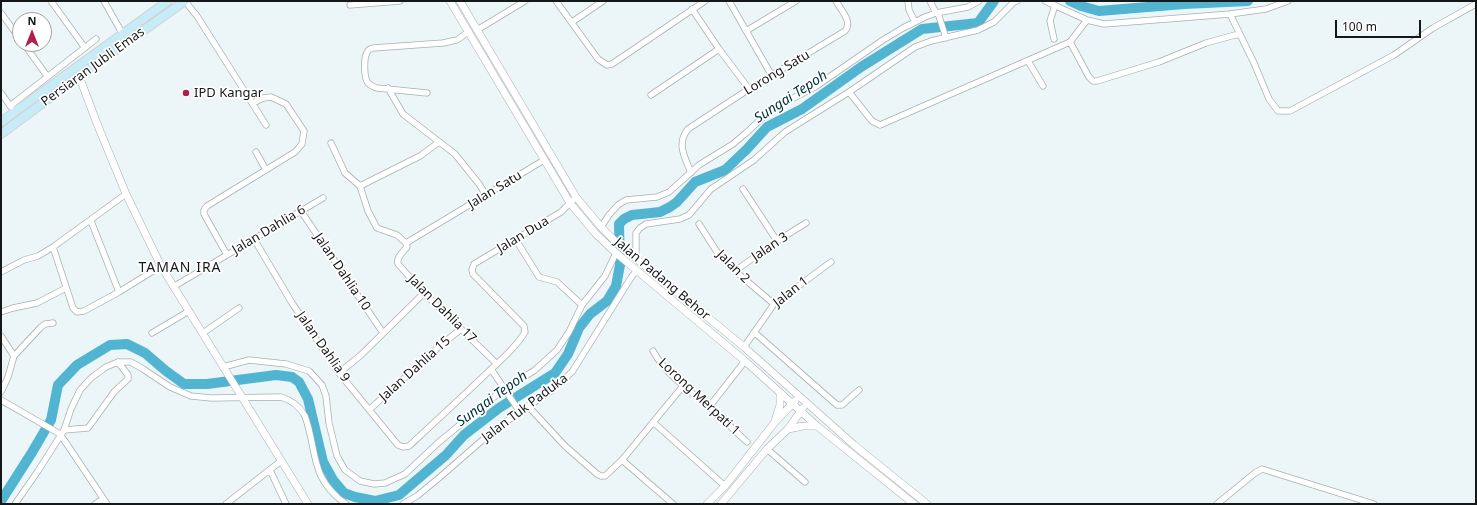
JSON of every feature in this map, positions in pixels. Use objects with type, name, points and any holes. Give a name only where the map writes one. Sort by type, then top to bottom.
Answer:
[{"type":"main road","name":"Persiaran Jubli Emas","points":[[1,122],[12,109],[168,1]]},
{"type":"main road","name":"Persiaran Jubli Emas","points":[[1,134],[79,76],[185,1]]},
{"type":"main road","name":"Jalan Padang Behor","points":[[450,1],[570,203],[595,233],[616,253],[745,361],[817,426],[914,504]]},
{"type":"main road","name":"Jalan Padang Behor","points":[[460,1],[576,197],[601,227],[616,242],[744,347],[854,445],[927,504]]},
{"type":"main road","points":[[79,76],[126,194],[161,266],[308,504]]},
{"type":"main road","points":[[775,422],[780,405],[780,394]]},
{"type":"main road","points":[[707,504],[725,486],[775,422],[799,396]]},
{"type":"main road","points":[[721,504],[768,449],[788,429],[807,403]]},
{"type":"main road","points":[[788,429],[803,426],[817,426]]},
{"type":"street","points":[[52,1],[85,48]]},
{"type":"street","points":[[104,1],[122,33]]},
{"type":"street","points":[[185,1],[197,16],[266,125]]},
{"type":"street","points":[[350,5],[400,1]]},
{"type":"street","points":[[477,30],[525,1]]},
{"type":"street","points":[[556,1],[598,59],[603,64],[607,65],[612,64],[705,1]]},
{"type":"street","points":[[572,22],[603,1]]},
{"type":"street","points":[[728,1],[772,76]]},
{"type":"street","points":[[746,31],[796,1]]},
{"type":"street","name":"Lorong Satu","points":[[691,173],[681,146],[682,136],[688,129],[749,89],[846,31],[848,28],[848,20],[836,1]]},
{"type":"street","points":[[908,1],[909,10],[915,22]]},
{"type":"street","points":[[930,1],[938,14],[945,36]]},
{"type":"street","points":[[601,227],[618,205],[626,200],[657,197],[669,192],[699,165],[742,137],[772,109],[815,86],[883,40],[915,22],[938,14],[968,7],[979,1]]},
{"type":"street","points":[[634,256],[636,233],[646,224],[680,219],[688,215],[711,189],[754,160],[785,132],[849,92],[919,45],[945,36],[968,34],[989,25],[1017,1]]},
{"type":"street","points":[[1045,1],[1087,20],[1104,24],[1120,24],[1230,14],[1266,9],[1288,1]]},
{"type":"street","points":[[1230,14],[1269,99],[1278,111],[1285,112],[1290,111],[1394,55],[1433,28],[1476,4]]},
{"type":"street","points":[[1054,39],[1050,21],[1055,5]]},
{"type":"street","points":[[692,9],[719,49],[749,89]]},
{"type":"street","points":[[1,13],[12,28]]},
{"type":"street","points":[[849,92],[872,121],[880,125],[1028,62],[1070,42],[1087,20]]},
{"type":"street","points":[[427,93],[377,88],[370,85],[367,81],[364,66],[368,51],[373,48],[443,43],[456,40],[468,32]]},
{"type":"street","points":[[1070,42],[1089,77],[1093,81],[1097,81],[1159,62],[1206,43],[1240,35]]},
{"type":"street","points":[[1,94],[12,109],[47,76],[96,39]]},
{"type":"street","points":[[651,95],[719,49]]},
{"type":"street","points":[[30,52],[47,76]]},
{"type":"street","points":[[1028,62],[1043,86]]},
{"type":"street","points":[[388,88],[403,114],[454,154],[479,184],[486,195]]},
{"type":"street","points":[[227,255],[204,214],[204,210],[207,206],[299,149],[304,137],[304,131],[286,104],[271,97],[263,98],[252,103]]},
{"type":"street","points":[[332,142],[345,173],[360,186],[368,211],[376,228],[397,235],[406,243]]},
{"type":"street","points":[[360,186],[420,156],[439,142]]},
{"type":"street","points":[[256,152],[266,170]]},
{"type":"street","name":"Jalan Satu","points":[[406,243],[544,160]]},
{"type":"street","points":[[742,189],[777,241]]},
{"type":"street","points":[[1,272],[24,260],[38,256],[53,247],[91,221],[126,194]]},
{"type":"street","name":"Jalan Dua","points":[[497,364],[522,338],[525,332],[524,326],[473,274],[472,270],[474,264],[561,212],[576,197]]},
{"type":"street","name":"Jalan Dahlia 6","points":[[173,287],[323,198]]},
{"type":"street","name":"Jalan Dahlia 10","points":[[300,211],[383,333]]},
{"type":"street","points":[[91,221],[119,292]]},
{"type":"street","name":"Jalan 3","points":[[735,271],[777,241],[806,223]]},
{"type":"street","name":"Jalan 2","points":[[699,224],[719,255],[735,271],[774,304]]},
{"type":"street","name":"Jalan Dahlia 9","points":[[254,239],[292,303],[339,373],[398,445],[403,447],[409,446],[490,369]]},
{"type":"street","points":[[516,240],[540,277],[557,282],[582,306]]},
{"type":"street","name":"Jalan Dahlia 17","points":[[406,243],[406,247],[398,257],[398,264],[424,293],[497,364]]},
{"type":"street","points":[[53,247],[73,308],[77,312],[84,311],[119,292],[161,266]]},
{"type":"street","points":[[223,367],[246,360],[262,360],[300,367],[308,371],[322,385],[326,396],[329,422],[337,456],[345,470],[360,481],[374,484],[392,481],[405,474],[439,442],[504,389],[534,370],[557,350],[569,332],[582,306],[605,276],[616,253]]},
{"type":"street","name":"Jalan 1","points":[[744,347],[774,304],[831,262]]},
{"type":"street","name":"Jalan Tuk Paduka","points":[[403,504],[417,496],[519,409],[528,406],[552,390],[572,372],[636,269]]},
{"type":"street","points":[[1,312],[36,303],[66,288]]},
{"type":"street","points":[[339,373],[361,355],[424,293]]},
{"type":"street","points":[[203,333],[239,308]]},
{"type":"street","points":[[152,333],[189,311]]},
{"type":"street","points":[[1,392],[8,377],[14,356],[41,326],[53,323]]},
{"type":"street","name":"Jalan Dahlia 15","points":[[370,410],[460,329]]},
{"type":"street","points":[[754,332],[837,405],[842,405],[859,390]]},
{"type":"street","points":[[1,336],[14,356]]},
{"type":"street","name":"Lorong Merpati 1","points":[[653,351],[658,360],[683,386],[709,407],[747,442]]},
{"type":"street","points":[[709,407],[745,361]]},
{"type":"street","points":[[1,400],[44,425],[60,432],[88,428],[114,392],[128,378],[128,375],[118,362]]},
{"type":"street","points":[[15,504],[38,472],[60,432],[80,390],[91,378],[106,367],[118,362],[131,362],[170,387],[191,396],[211,398],[240,394],[258,398],[281,397],[291,402],[302,411],[307,422],[317,468],[327,488],[346,504]]},
{"type":"street","points":[[497,364],[490,369],[519,409]]},
{"type":"street","points":[[528,406],[565,446],[601,476],[605,476],[622,460],[683,386]]},
{"type":"street","points":[[653,422],[725,486]]},
{"type":"street","points":[[60,432],[105,501],[95,504]]},
{"type":"street","points":[[768,449],[805,482]]},
{"type":"street","points":[[622,460],[673,504]]},
{"type":"street","points":[[226,504],[281,461]]},
{"type":"street","points":[[1217,504],[1255,472],[1262,469],[1374,504]]},
{"type":"street","points":[[270,470],[286,504]]},
{"type":"waterway","name":"Sungai Tepoh","points":[[1,501],[51,420],[58,385],[77,365],[110,345],[127,344],[145,353],[184,384],[207,384],[276,375],[292,377],[299,382],[308,399],[323,462],[333,480],[344,493],[375,501],[399,495],[446,455],[464,435],[499,408],[555,373],[568,354],[579,328],[590,314],[607,301],[616,286],[620,265],[619,224],[624,219],[632,215],[660,212],[670,207],[677,202],[695,182],[725,170],[767,127],[802,109],[861,67],[922,29],[978,23],[994,1]]},
{"type":"waterway","name":"Sungai Tepoh","points":[[1070,1],[1099,11],[1184,4],[1248,1]]},
{"type":"place","name":"IPD Kangar","points":[[186,93]]},
{"type":"district","name":"TAMAN IRA","points":[[180,268]]}]
